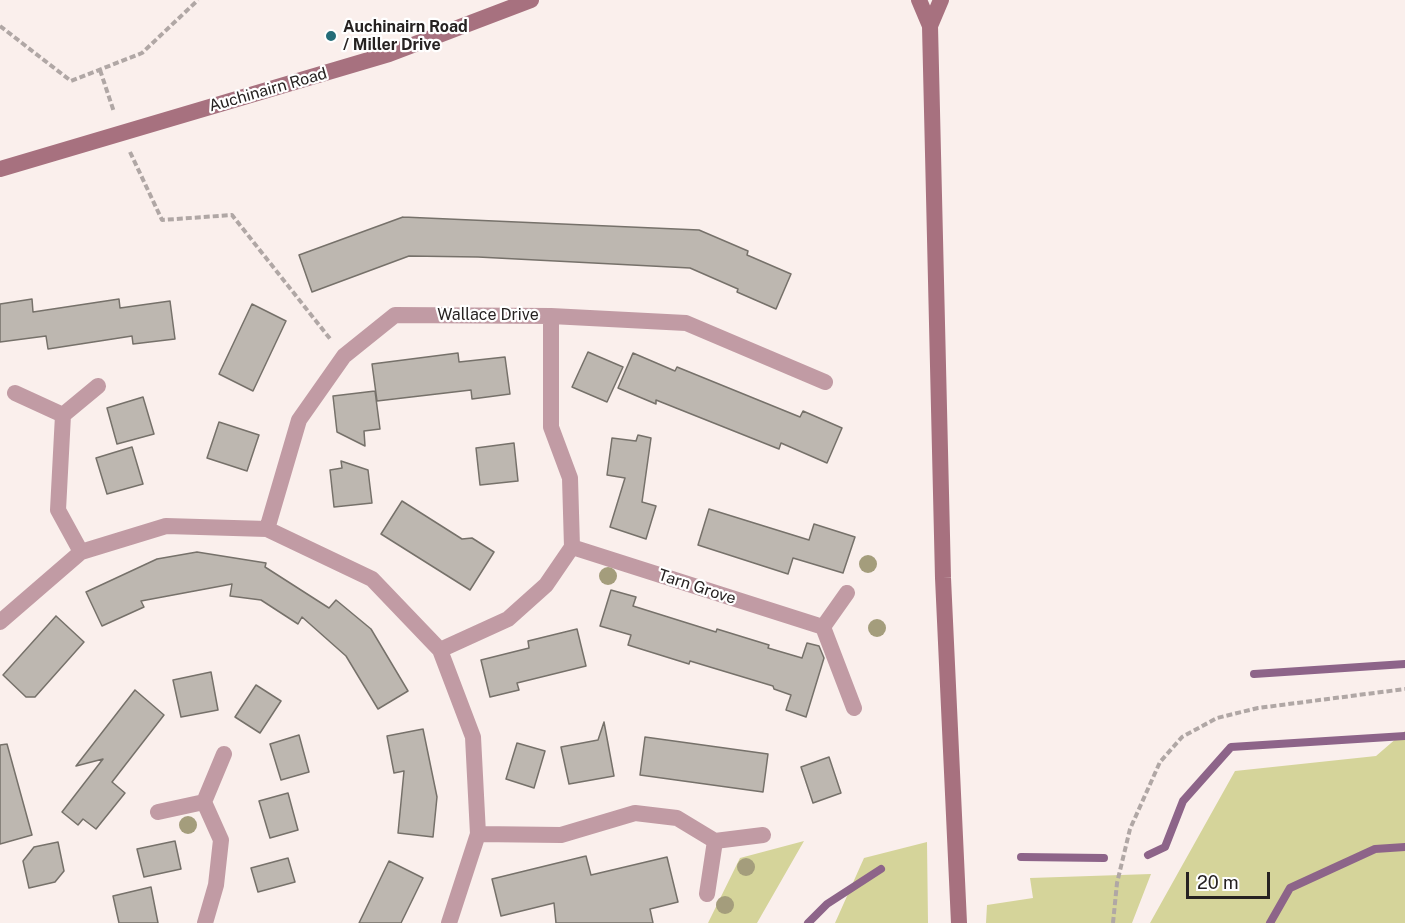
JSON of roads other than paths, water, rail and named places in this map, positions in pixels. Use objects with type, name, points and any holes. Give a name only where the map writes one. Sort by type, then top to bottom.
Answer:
[{"type":"main road","name":"Auchinairn Road","points":[[0,169],[389,54],[531,0]]},
{"type":"main road","points":[[919,0],[930,26],[944,578],[959,923]]},
{"type":"main road","points":[[930,26],[941,0]]},
{"type":"street","name":"Wallace Drive","points":[[267,528],[299,420],[344,356],[395,315],[551,316],[686,323],[825,382]]},
{"type":"street","points":[[440,650],[508,619],[546,585],[572,547],[570,477],[551,427],[551,316]]},
{"type":"street","points":[[81,552],[58,510],[63,415],[98,386]]},
{"type":"street","points":[[15,393],[63,415]]},
{"type":"street","points":[[0,622],[81,552],[166,526],[267,528],[372,579],[440,650],[473,737],[478,834],[449,923]]},
{"type":"street","name":"Tarn Grove","points":[[572,547],[823,627]]},
{"type":"street","points":[[847,593],[823,627],[854,708]]},
{"type":"street","points":[[205,923],[216,885],[221,840],[204,802],[224,754]]},
{"type":"street","points":[[158,812],[204,802]]},
{"type":"street","points":[[478,834],[561,835],[635,813],[677,818],[715,841],[763,835]]},
{"type":"street","points":[[707,894],[715,841]]},
{"type":"waterway","points":[[1254,674],[1405,664]]},
{"type":"waterway","points":[[1148,855],[1165,847],[1183,801],[1231,747],[1405,736]]},
{"type":"waterway","points":[[1270,923],[1290,888],[1375,849],[1405,847]]},
{"type":"waterway","points":[[1021,857],[1104,858]]},
{"type":"waterway","points":[[808,923],[827,904],[881,869]]},
{"type":"place","name":"Auchinairn Road / Miller Drive","points":[[331,36]]}]
